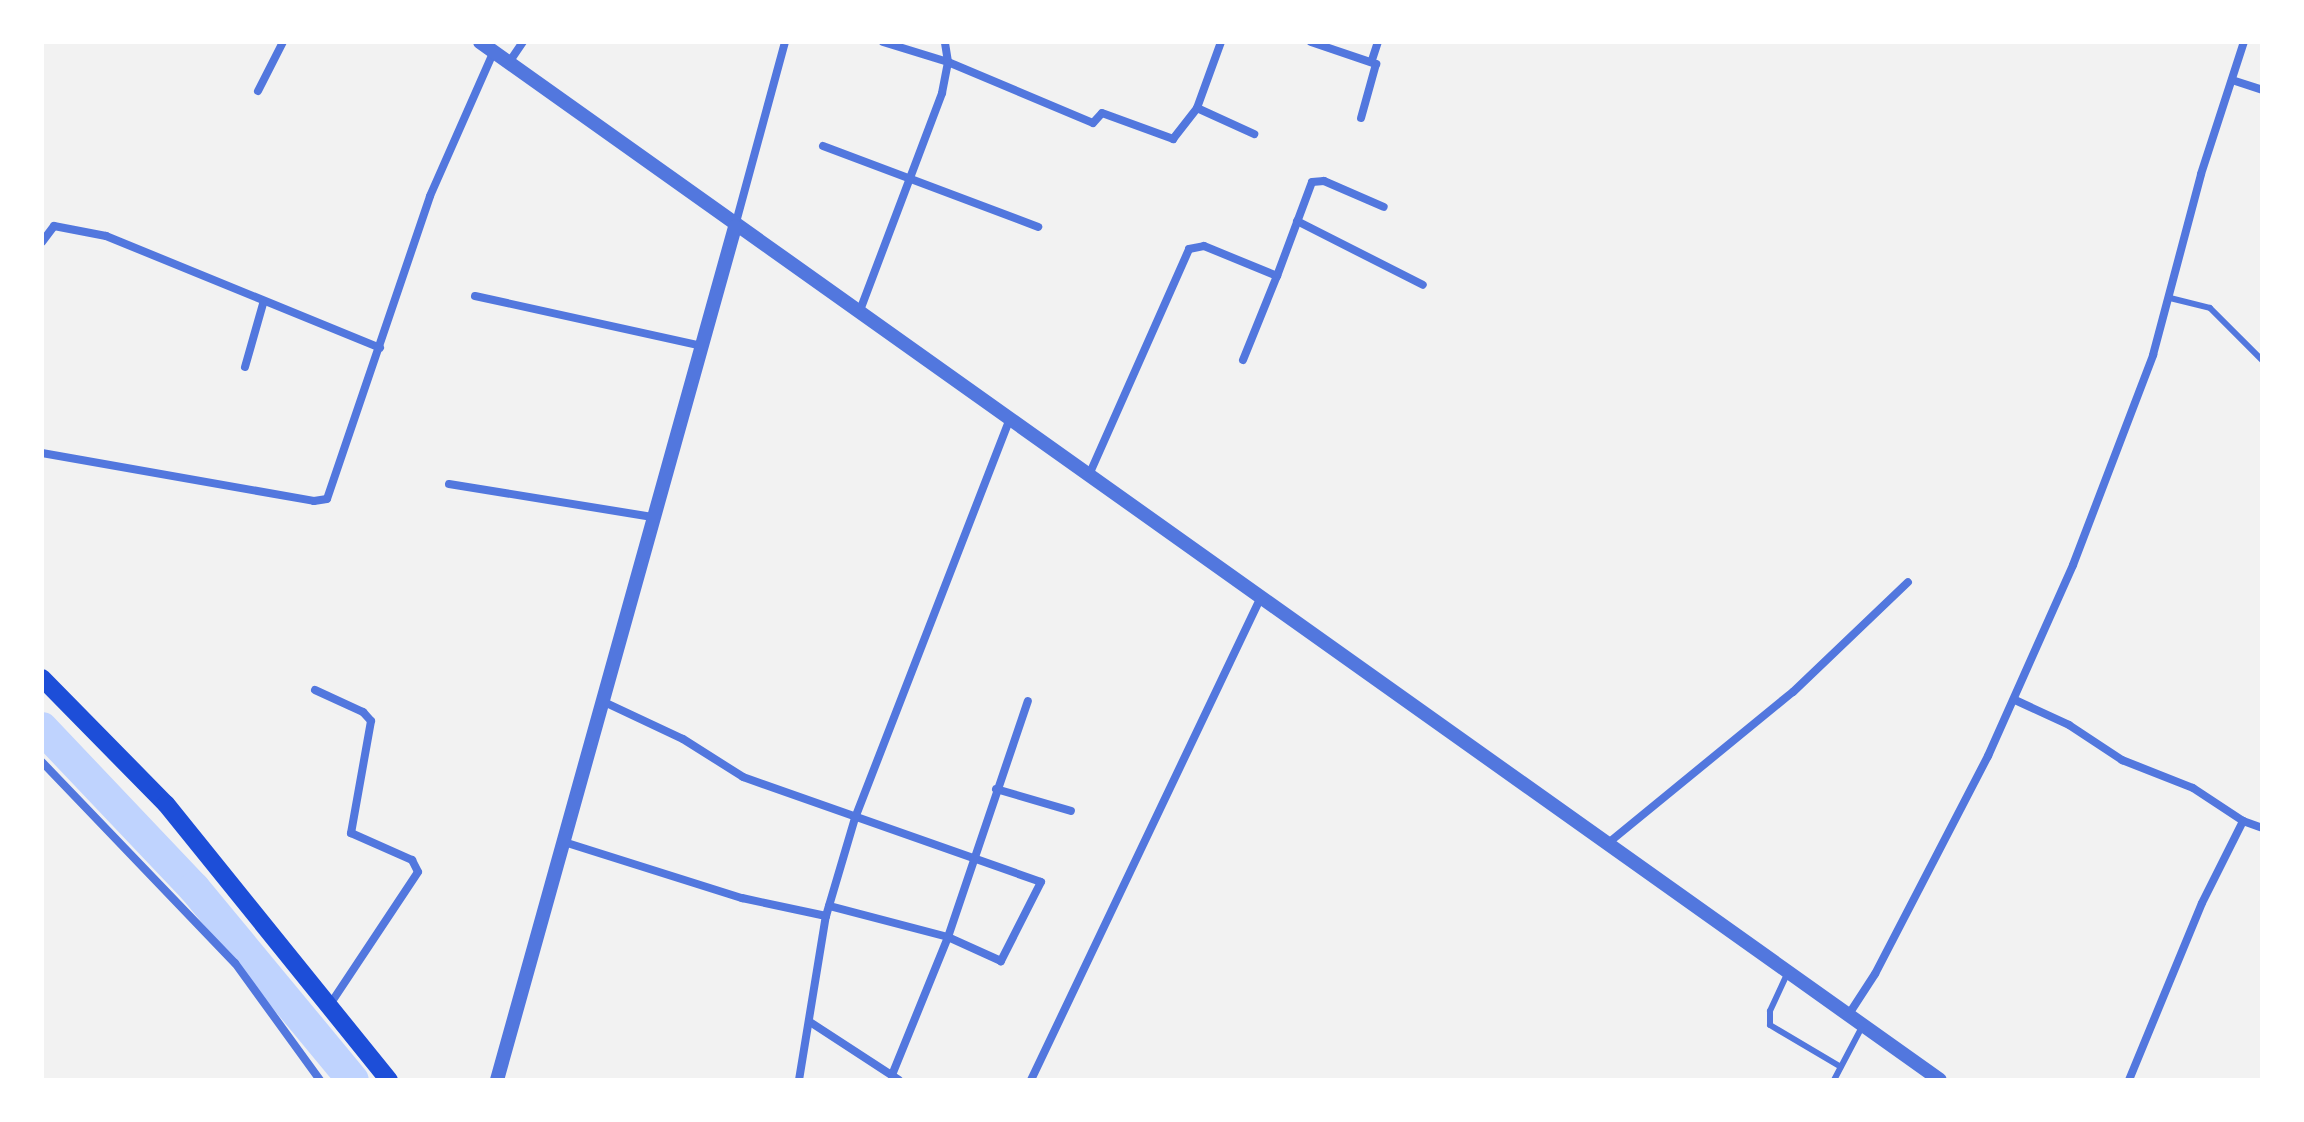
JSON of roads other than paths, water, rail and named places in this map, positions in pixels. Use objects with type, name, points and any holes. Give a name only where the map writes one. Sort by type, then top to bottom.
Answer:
[{"type":"highway","points":[[42,678],[166,804],[389,1080]]},
{"type":"street","points":[[258,91],[283,42]]},
{"type":"street","points":[[480,42],[735,227],[1940,1080]]},
{"type":"street","points":[[510,61],[523,42]]},
{"type":"street","points":[[497,1080],[785,42]]},
{"type":"street","points":[[883,42],[948,62],[1093,123],[1102,113],[1169,138],[1182,134],[1197,108],[1221,42]]},
{"type":"street","points":[[859,313],[911,180],[948,62],[945,42]]},
{"type":"street","points":[[1311,42],[1372,60]]},
{"type":"street","points":[[1361,118],[1376,75],[1372,60],[1378,42]]},
{"type":"street","points":[[1849,1014],[1918,895],[2015,700],[2105,483],[2170,298],[2201,174],[2244,42]]},
{"type":"street","points":[[42,453],[319,501],[331,492],[430,196],[494,51]]},
{"type":"street","points":[[2232,80],[2262,90]]},
{"type":"street","points":[[1197,108],[1254,134]]},
{"type":"street","points":[[823,146],[1038,227]]},
{"type":"street","points":[[1243,360],[1309,185],[1316,181],[1384,207]]},
{"type":"street","points":[[1297,221],[1423,285]]},
{"type":"street","points":[[42,242],[54,226],[106,236],[263,304],[380,348]]},
{"type":"street","points":[[1088,476],[1189,249],[1204,246],[1277,276]]},
{"type":"street","points":[[475,296],[702,346]]},
{"type":"street","points":[[245,367],[263,304]]},
{"type":"street","points":[[799,1080],[826,916],[855,818],[1009,420]]},
{"type":"street","points":[[449,484],[652,517]]},
{"type":"street","points":[[1607,844],[1793,692],[1908,582]]},
{"type":"street","points":[[1031,1080],[1261,597]]},
{"type":"street","points":[[315,690],[363,712],[371,721],[351,833],[412,860],[418,872],[329,1006]]},
{"type":"street","points":[[2015,700],[2058,718],[2122,760],[2193,788],[2243,821],[2262,828]]},
{"type":"street","points":[[602,701],[683,739],[743,777],[855,818],[1038,878],[1039,888],[1005,960],[948,937],[829,906]]},
{"type":"street","points":[[810,1022],[896,1078],[948,937],[1028,701]]},
{"type":"street","points":[[42,762],[235,963],[320,1080]]},
{"type":"street","points":[[996,789],[1071,811]]},
{"type":"street","points":[[2129,1080],[2202,903],[2243,821]]},
{"type":"street","points":[[564,842],[742,898],[826,916]]},
{"type":"lane","points":[[2170,298],[2210,308],[2262,360]]},
{"type":"lane","points":[[1788,972],[1770,1011],[1771,1027],[1841,1067]]},
{"type":"lane","points":[[1834,1080],[1863,1024]]},
{"type":"waterway","points":[[42,728],[194,888],[353,1080]]}]
